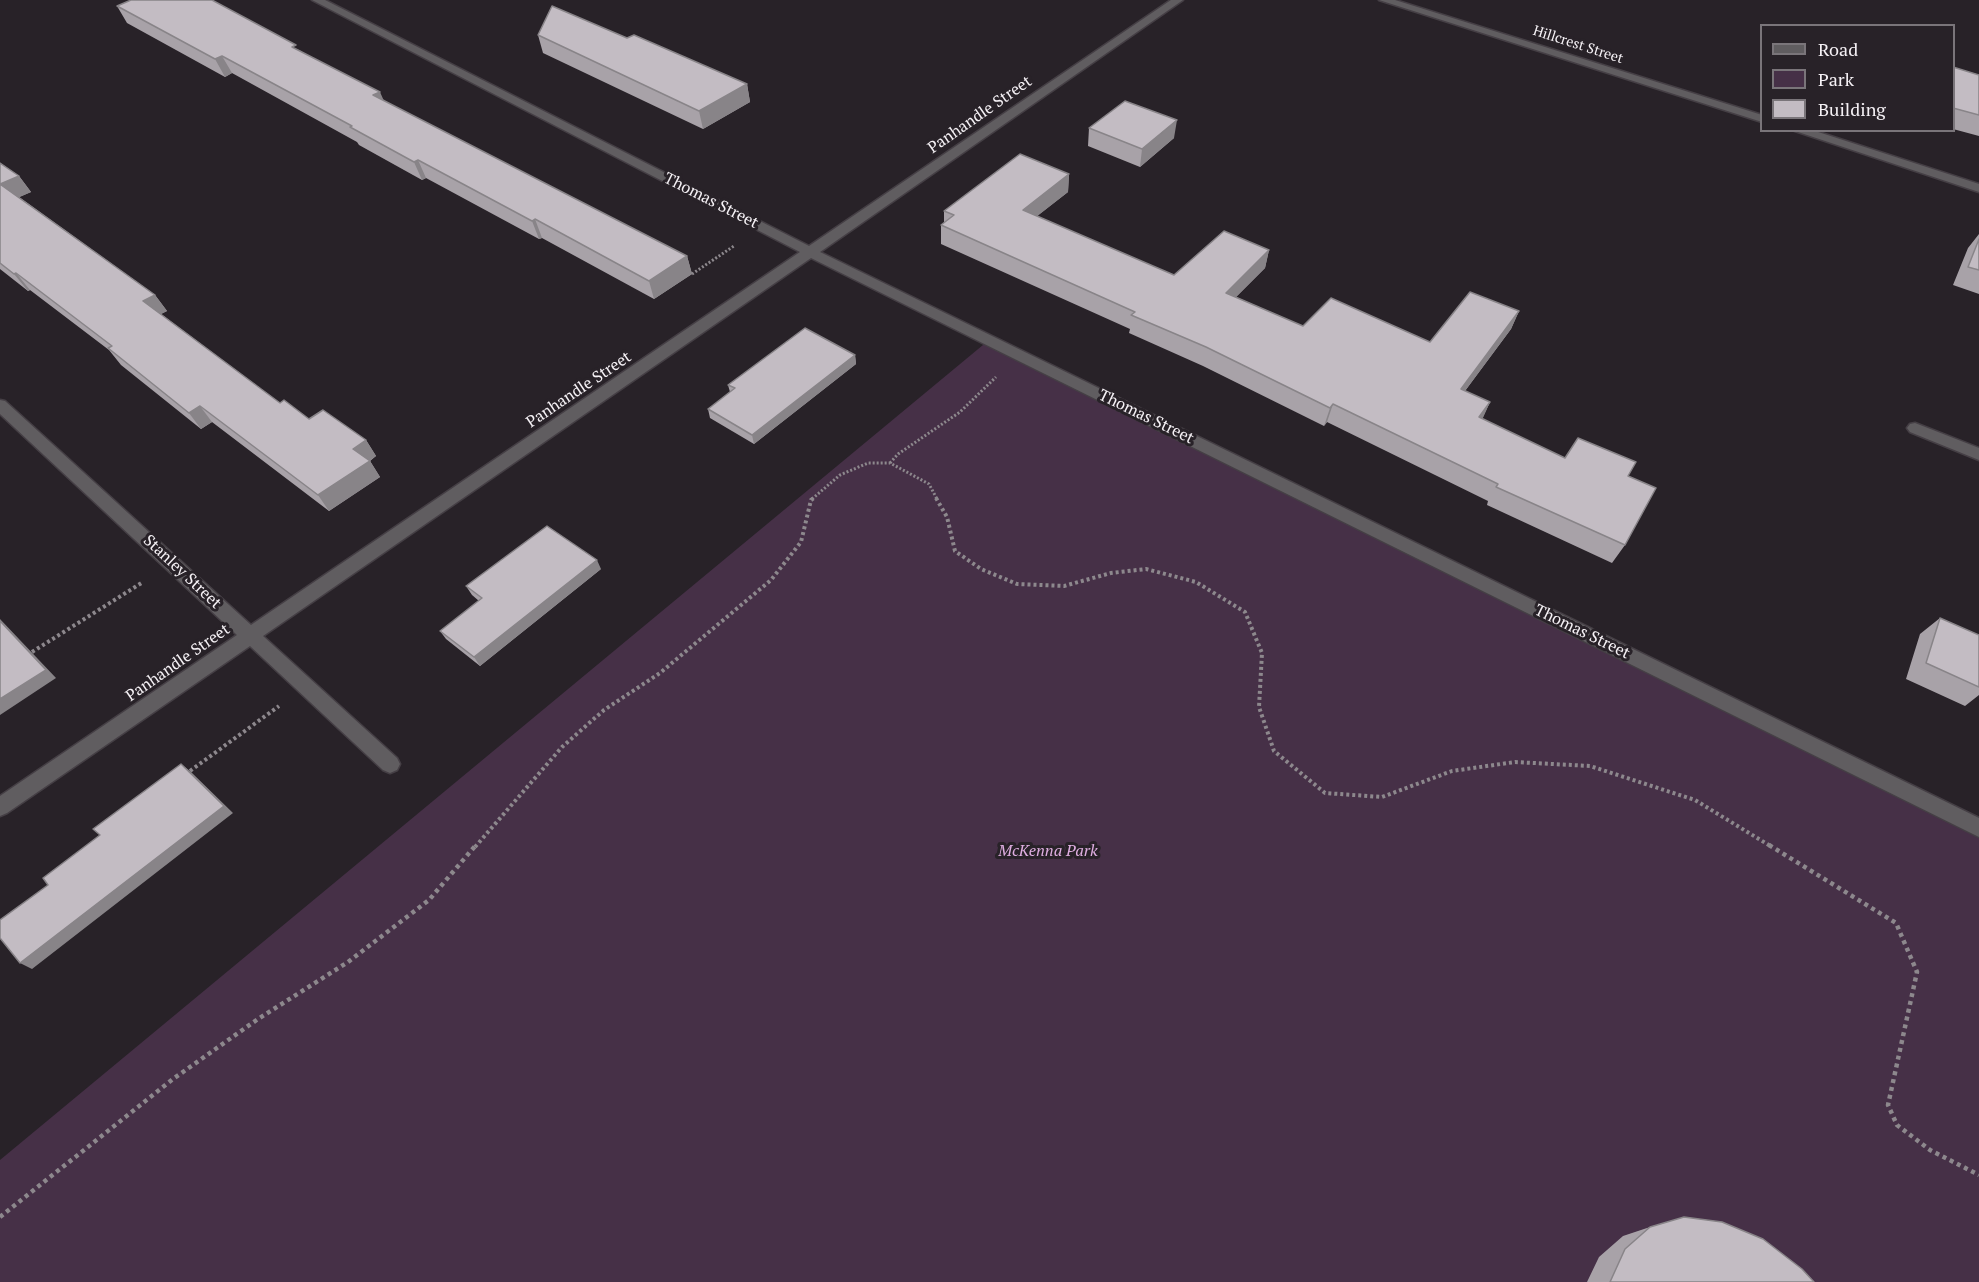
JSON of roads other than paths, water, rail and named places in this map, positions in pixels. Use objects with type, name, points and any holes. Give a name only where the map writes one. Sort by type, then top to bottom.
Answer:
[{"type":"street","name":"Thomas Street","points":[[317,0],[812,253],[1979,828]]},
{"type":"street","name":"Panhandle Street","points":[[0,807],[812,253],[1178,0]]},
{"type":"street","name":"Hillcrest Street","points":[[1384,0],[1760,119]]},
{"type":"street","points":[[1804,132],[1979,188]]},
{"type":"street","name":"Stanley Street","points":[[0,405],[390,764]]},
{"type":"street","points":[[1915,428],[1979,454]]},
{"type":"park label","name":"McKenna Park","points":[[1048,851]]}]
